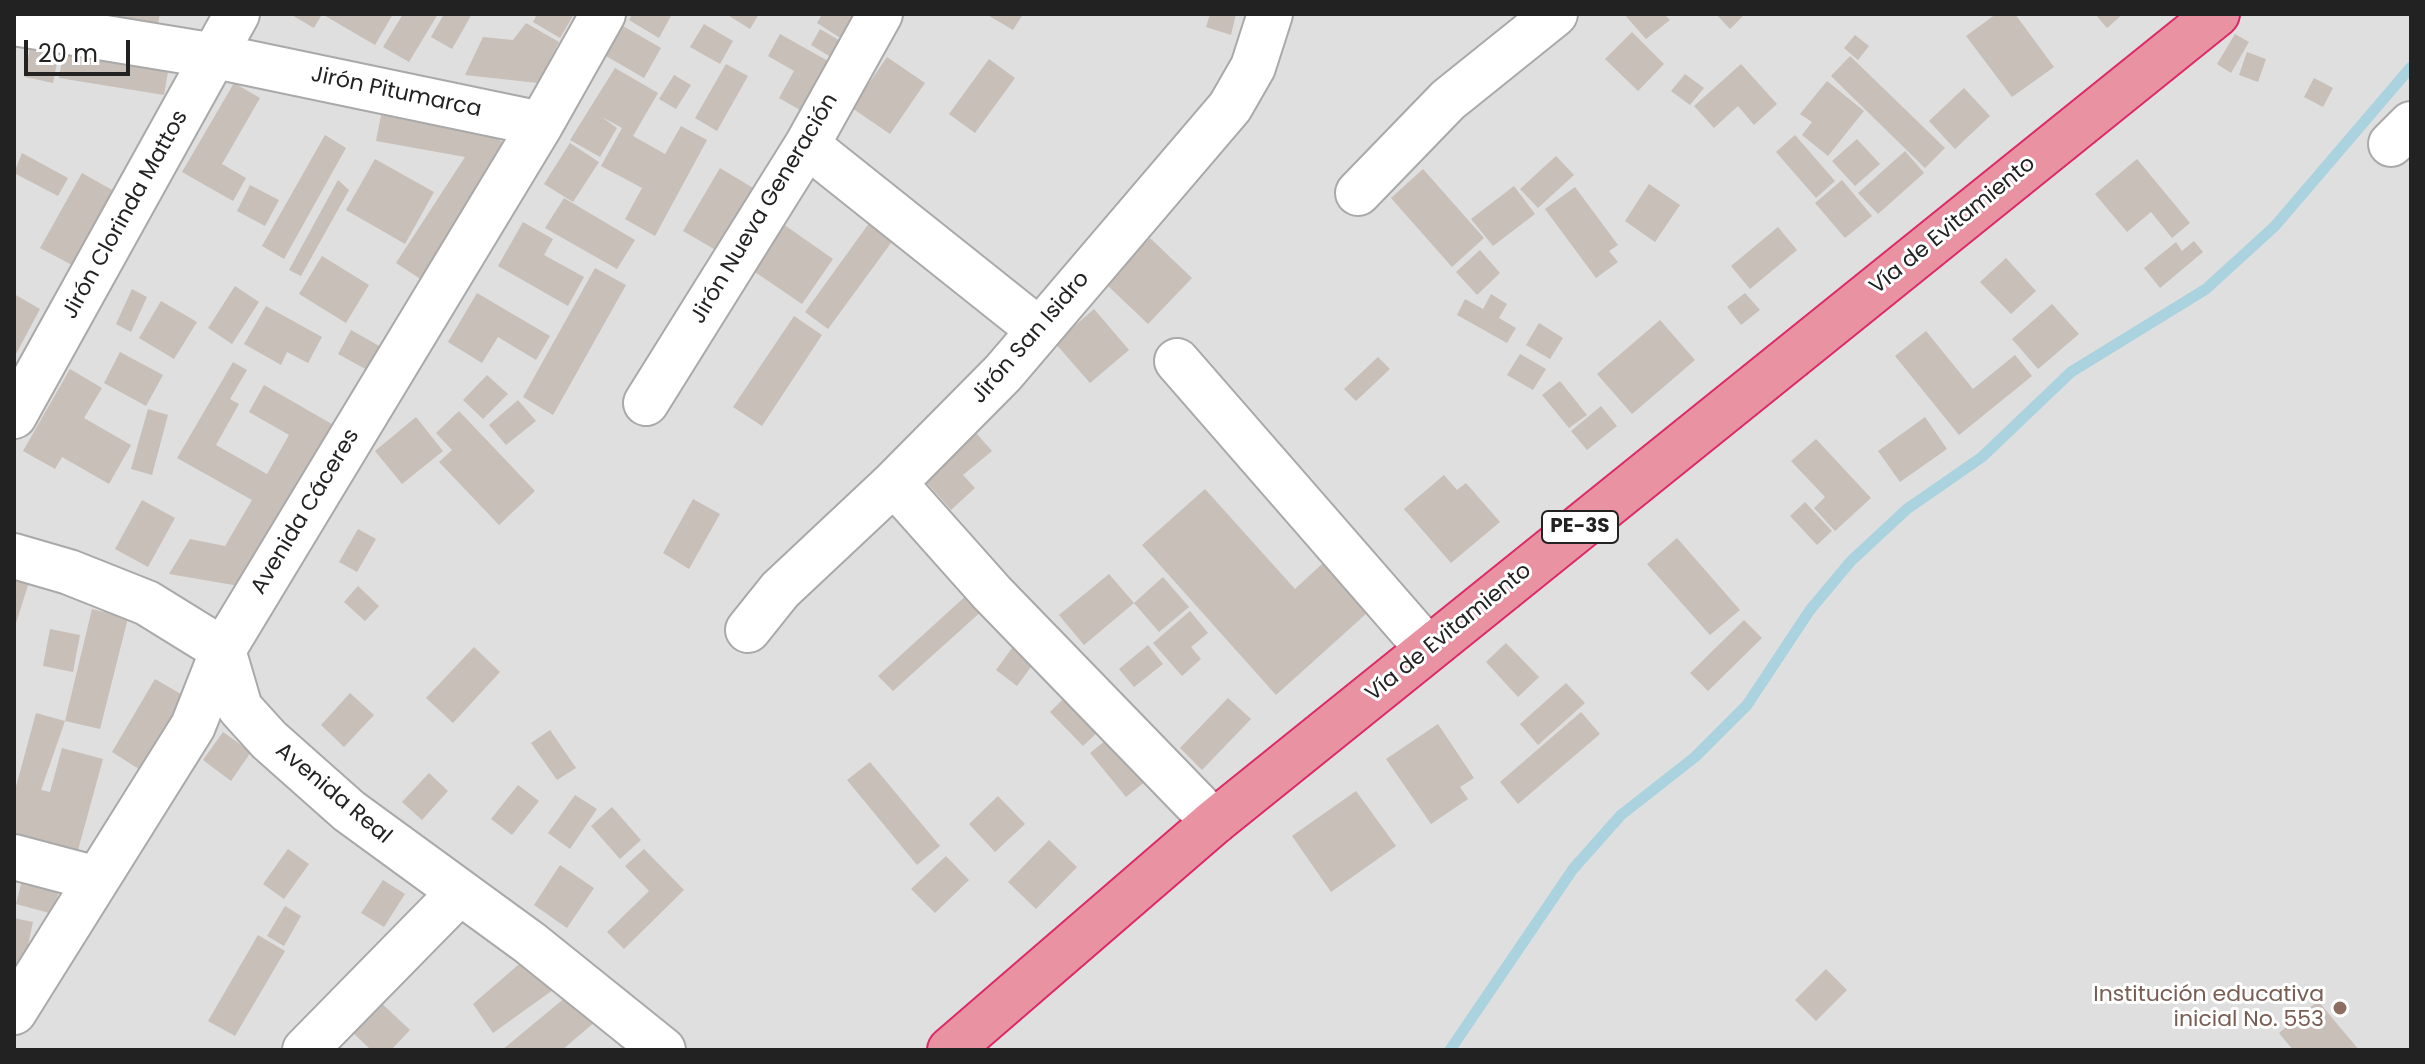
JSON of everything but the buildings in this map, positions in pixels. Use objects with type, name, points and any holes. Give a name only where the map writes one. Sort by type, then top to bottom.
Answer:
[{"type":"highway","name":"Vía de Evitamiento","points":[[950,1050],[1214,822],[2217,14]]},
{"type":"street","name":"Jirón Clorinda Mattos","points":[[14,416],[237,14]]},
{"type":"street","name":"Avenida Cáceres","points":[[14,1012],[193,726],[223,650],[541,124],[603,14]]},
{"type":"street","name":"Jirón Nueva Generación","points":[[646,403],[807,145],[880,14]]},
{"type":"street","name":"Jirón San Isidro","points":[[748,630],[780,590],[894,483],[1003,373],[1230,107],[1253,67],[1270,14]]},
{"type":"street","points":[[1358,193],[1448,100],[1555,14]]},
{"type":"street","name":"Jirón Pitumarca","points":[[14,23],[215,56],[541,124]]},
{"type":"street","points":[[807,145],[1039,330]]},
{"type":"street","points":[[1177,361],[1428,649]]},
{"type":"street","points":[[894,483],[992,593],[1214,822]]},
{"type":"street","points":[[14,556],[69,572],[147,603],[223,650]]},
{"type":"street","name":"Avenida Real","points":[[223,650],[240,708],[269,740],[349,811],[530,943],[663,1050]]},
{"type":"street","points":[[14,857],[97,879]]},
{"type":"street","points":[[305,1050],[460,892]]},
{"type":"shaded area","points":[[14,14],[2411,14],[2411,1050],[14,1050]]},
{"type":"waterway","points":[[1450,1050],[1573,869],[1621,815],[1695,757],[1747,705],[1810,610],[1851,561],[1907,509],[1982,457],[2071,372],[2206,289],[2275,226],[2411,67]]},
{"type":"place","name":"Institución educativa inicial No. 553","points":[[2340,1008]]}]
